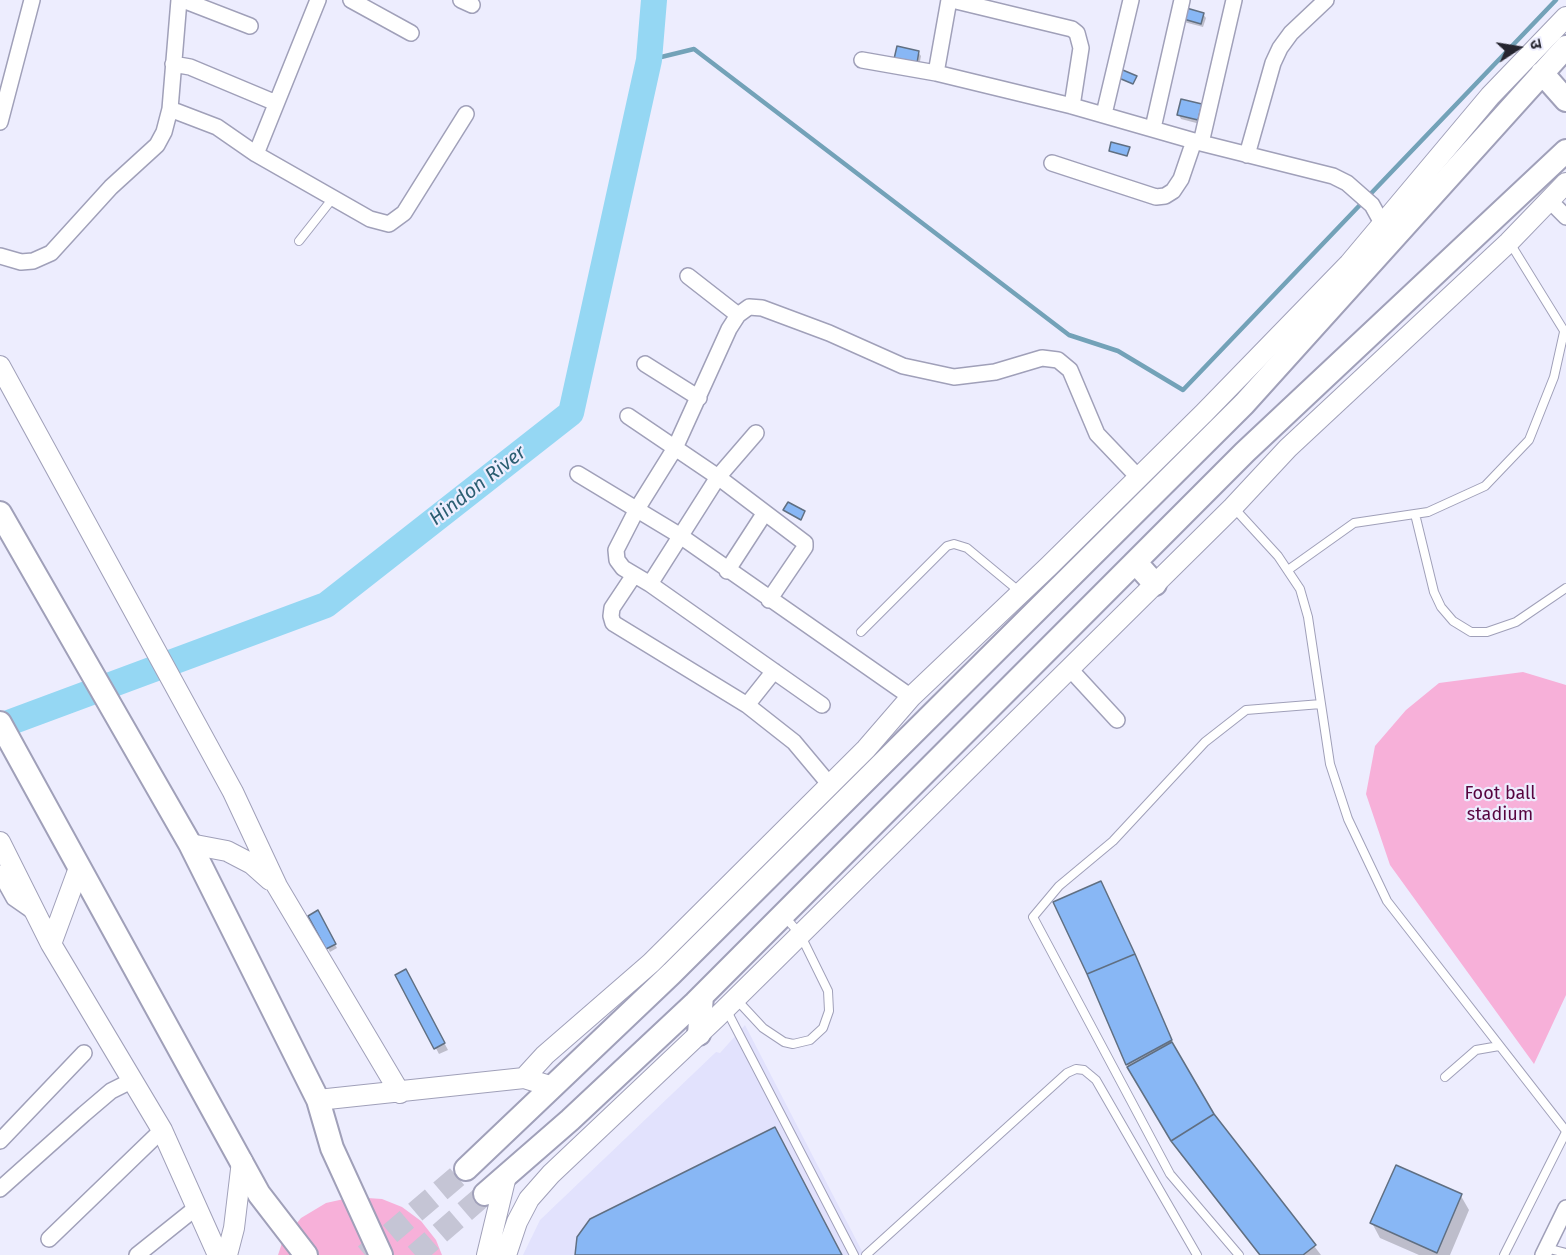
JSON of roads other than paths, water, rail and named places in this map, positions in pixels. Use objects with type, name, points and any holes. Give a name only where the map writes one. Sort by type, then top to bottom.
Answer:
[{"type":"main road","points":[[466,1169],[672,973],[1212,419],[1244,404],[1566,47]]},
{"type":"main road","points":[[1542,73],[1566,100]]},
{"type":"main road","points":[[485,1194],[570,1120],[702,996],[1245,452],[1566,151]]},
{"type":"main road","points":[[0,513],[155,779],[190,844],[318,1100],[332,1148],[381,1255]]},
{"type":"main road","points":[[1136,563],[1155,584]]},
{"type":"main road","points":[[0,723],[259,1194],[306,1255]]},
{"type":"main road","points":[[699,1034],[702,996]]},
{"type":"street","points":[[0,122],[32,0]]},
{"type":"street","points":[[0,256],[21,262],[33,261],[51,253],[111,187],[157,145],[164,132],[170,109],[179,0]]},
{"type":"street","points":[[183,0],[250,26]]},
{"type":"street","points":[[256,154],[318,0]]},
{"type":"street","points":[[351,0],[411,33]]},
{"type":"street","points":[[936,73],[950,0],[1071,29],[1077,33],[1081,48],[1072,105]]},
{"type":"street","points":[[1104,114],[1131,0]]},
{"type":"street","points":[[1153,128],[1182,0]]},
{"type":"street","points":[[1052,163],[1156,197],[1165,196],[1173,191],[1181,179],[1197,142],[1234,0]]},
{"type":"street","points":[[1247,155],[1280,48],[1291,33],[1326,0]]},
{"type":"street","points":[[524,1078],[545,1055],[651,963],[830,785],[910,697],[1022,592],[1138,477],[1212,419],[1229,386],[1348,264],[1490,96],[1566,17]]},
{"type":"street","points":[[862,60],[936,73],[1072,105],[1197,142],[1333,176],[1347,183],[1372,205],[1383,225]]},
{"type":"street","points":[[173,64],[190,67],[276,103]]},
{"type":"street","points":[[170,109],[217,128],[256,154],[380,223],[397,220],[466,114]]},
{"type":"street","points":[[506,1255],[517,1222],[529,1199],[551,1174],[731,1003],[1233,507],[1288,448],[1509,242],[1566,183]]},
{"type":"street","points":[[1549,200],[1566,217]]},
{"type":"street","points":[[688,276],[738,315]]},
{"type":"street","points":[[822,705],[650,584],[622,568],[617,560],[616,550],[637,509],[675,448],[729,329],[738,315],[749,307],[762,308],[829,333],[903,366],[954,377],[995,372],[1042,358],[1058,360],[1070,370],[1097,434],[1138,477]]},
{"type":"street","points":[[645,364],[699,399]]},
{"type":"street","points":[[0,366],[212,754],[277,886],[400,1093]]},
{"type":"street","points":[[628,416],[718,477],[806,546],[769,600]]},
{"type":"street","points":[[650,584],[679,535],[718,477],[756,433]]},
{"type":"street","points":[[578,474],[679,535],[910,697]]},
{"type":"street","points":[[727,570],[764,514]]},
{"type":"street","points":[[634,575],[612,608],[610,616],[613,623],[747,705],[794,742],[830,785]]},
{"type":"street","points":[[1069,668],[1118,720]]},
{"type":"street","points":[[747,705],[774,671]]},
{"type":"street","points":[[190,844],[226,850],[252,864],[277,886]]},
{"type":"street","points":[[2,857],[162,1130],[218,1255]]},
{"type":"street","points":[[51,944],[79,868]]},
{"type":"street","points":[[0,1141],[84,1053]]},
{"type":"street","points":[[318,1100],[524,1078],[553,1087]]},
{"type":"street","points":[[0,1189],[111,1091],[133,1080]]},
{"type":"street","points":[[49,1239],[162,1130]]},
{"type":"street","points":[[227,1255],[234,1228],[242,1161]]},
{"type":"street","points":[[487,1255],[506,1176]]},
{"type":"street","points":[[137,1255],[197,1207]]},
{"type":"street","points":[[1545,1251],[1566,1208]]},
{"type":"lane","points":[[299,241],[333,198]]},
{"type":"lane","points":[[1288,570],[1354,522],[1428,512],[1485,486],[1529,440],[1554,377],[1565,333],[1509,242]]},
{"type":"lane","points":[[1233,507],[1288,570],[1300,589],[1308,617],[1329,764],[1348,819],[1387,901],[1566,1131],[1503,1255]]},
{"type":"lane","points":[[1415,514],[1434,592],[1441,607],[1453,621],[1471,632],[1487,632],[1516,622],[1566,588]]},
{"type":"lane","points":[[861,632],[947,546],[954,544],[967,548],[1022,592]]},
{"type":"lane","points":[[1239,1255],[1170,1174],[1033,916],[1059,886],[1113,842],[1205,742],[1246,710],[1321,704]]},
{"type":"lane","points":[[731,1003],[783,1042],[802,1043],[816,1035],[826,1020],[830,1001],[828,991],[800,934],[783,915]]},
{"type":"lane","points":[[731,1003],[854,1255]]},
{"type":"lane","points":[[1444,1077],[1476,1050],[1499,1046]]},
{"type":"lane","points":[[866,1255],[1066,1073],[1076,1069],[1084,1070],[1096,1080],[1197,1255]]},
{"type":"lane","points":[[1545,1251],[1566,1253]]},
{"type":"waterway","name":"Hindon River","points":[[0,726],[326,605],[571,413],[649,60],[654,0]]},
{"type":"waterway","points":[[649,60],[694,49],[1069,335],[1118,351],[1183,390],[1556,0]]},
{"type":"tunnel","points":[[365,1255],[466,1169]]},
{"type":"tunnel","points":[[415,1255],[485,1194]]},
{"type":"park label","name":"Foot ball stadium","points":[[1500,804]]}]
